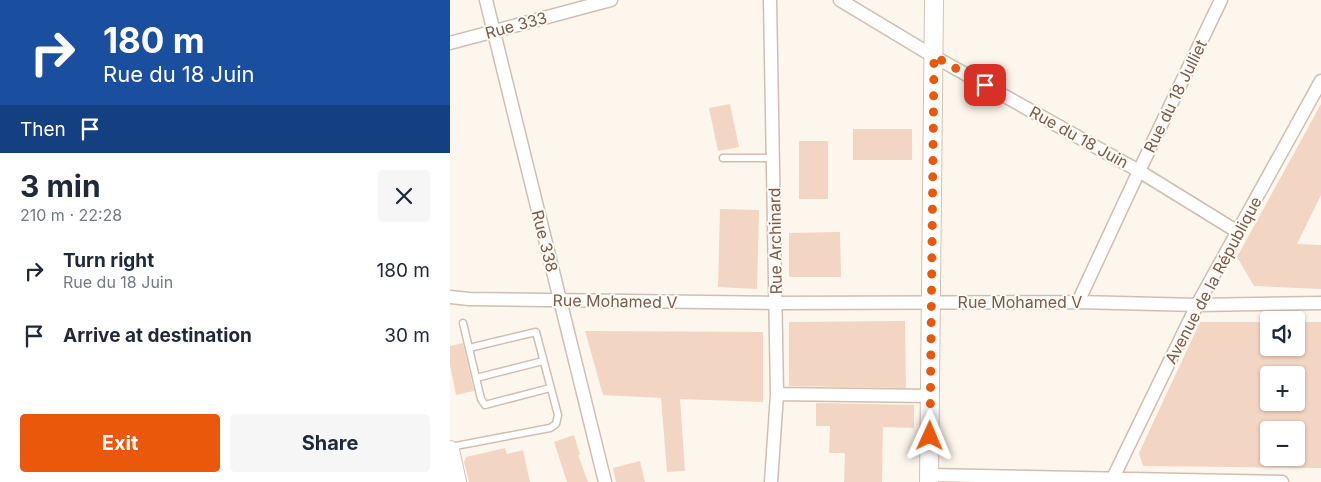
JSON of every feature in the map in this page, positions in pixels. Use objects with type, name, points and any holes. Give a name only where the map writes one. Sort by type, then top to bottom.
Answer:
[{"type":"main road","points":[[929,479],[934,0]]},
{"type":"main road","points":[[450,448],[457,482]]},
{"type":"street","name":"Rue 338","points":[[486,0],[604,482]]},
{"type":"street","name":"Rue 333","points":[[450,43],[611,0]]},
{"type":"street","name":"Rue Archinard","points":[[770,0],[777,304],[777,394],[771,482]]},
{"type":"street","name":"Rue du 18 Juin","points":[[840,0],[934,56],[1139,171],[1238,232]]},
{"type":"street","name":"Rue du 18 Julliet","points":[[1078,302],[1221,0]]},
{"type":"street","name":"Avenue de la République","points":[[1111,481],[1197,306],[1321,81]]},
{"type":"street","name":"Rue Mohamed V","points":[[450,297],[777,304],[1078,302],[1197,306],[1321,303]]},
{"type":"street","points":[[777,394],[930,396]]},
{"type":"street","points":[[929,479],[1282,482]]},
{"type":"lane","points":[[723,158],[774,158]]},
{"type":"lane","points":[[463,323],[484,405],[550,388]]},
{"type":"lane","points":[[450,448],[550,428],[556,424],[558,415],[536,332],[469,348]]},
{"type":"lane","points":[[476,378],[543,361]]},
{"type":"building","points":[[730,104],[739,147],[718,151],[709,108]]},
{"type":"building","points":[[1321,104],[1321,195],[1297,244],[1321,245],[1321,289],[1254,286],[1237,257]]},
{"type":"building","points":[[853,129],[912,129],[912,160],[853,160]]},
{"type":"building","points":[[799,141],[828,141],[828,199],[799,199]]},
{"type":"building","points":[[720,209],[759,210],[757,289],[718,287]]},
{"type":"building","points":[[840,232],[841,277],[789,277],[789,233]]},
{"type":"building","points":[[905,321],[906,388],[789,386],[789,322]]},
{"type":"building","points":[[1200,322],[1260,322],[1260,356],[1305,356],[1305,322],[1321,322],[1321,468],[1143,466],[1139,453]]},
{"type":"building","points":[[585,331],[763,332],[763,402],[680,399],[685,471],[667,472],[661,398],[603,395]]},
{"type":"building","points":[[463,343],[474,391],[456,395],[450,365],[450,346]]},
{"type":"building","points":[[816,403],[914,405],[914,428],[883,427],[882,482],[844,482],[845,453],[829,453],[830,426],[816,426]]},
{"type":"building","points":[[574,435],[580,455],[578,455],[588,482],[567,482],[554,442]]},
{"type":"building","points":[[505,448],[507,454],[523,450],[530,482],[469,482],[464,462],[466,457]]},
{"type":"building","points":[[640,461],[645,482],[616,482],[613,468]]},
{"type":"route","points":[[930,436],[934,56],[985,85]]}]
